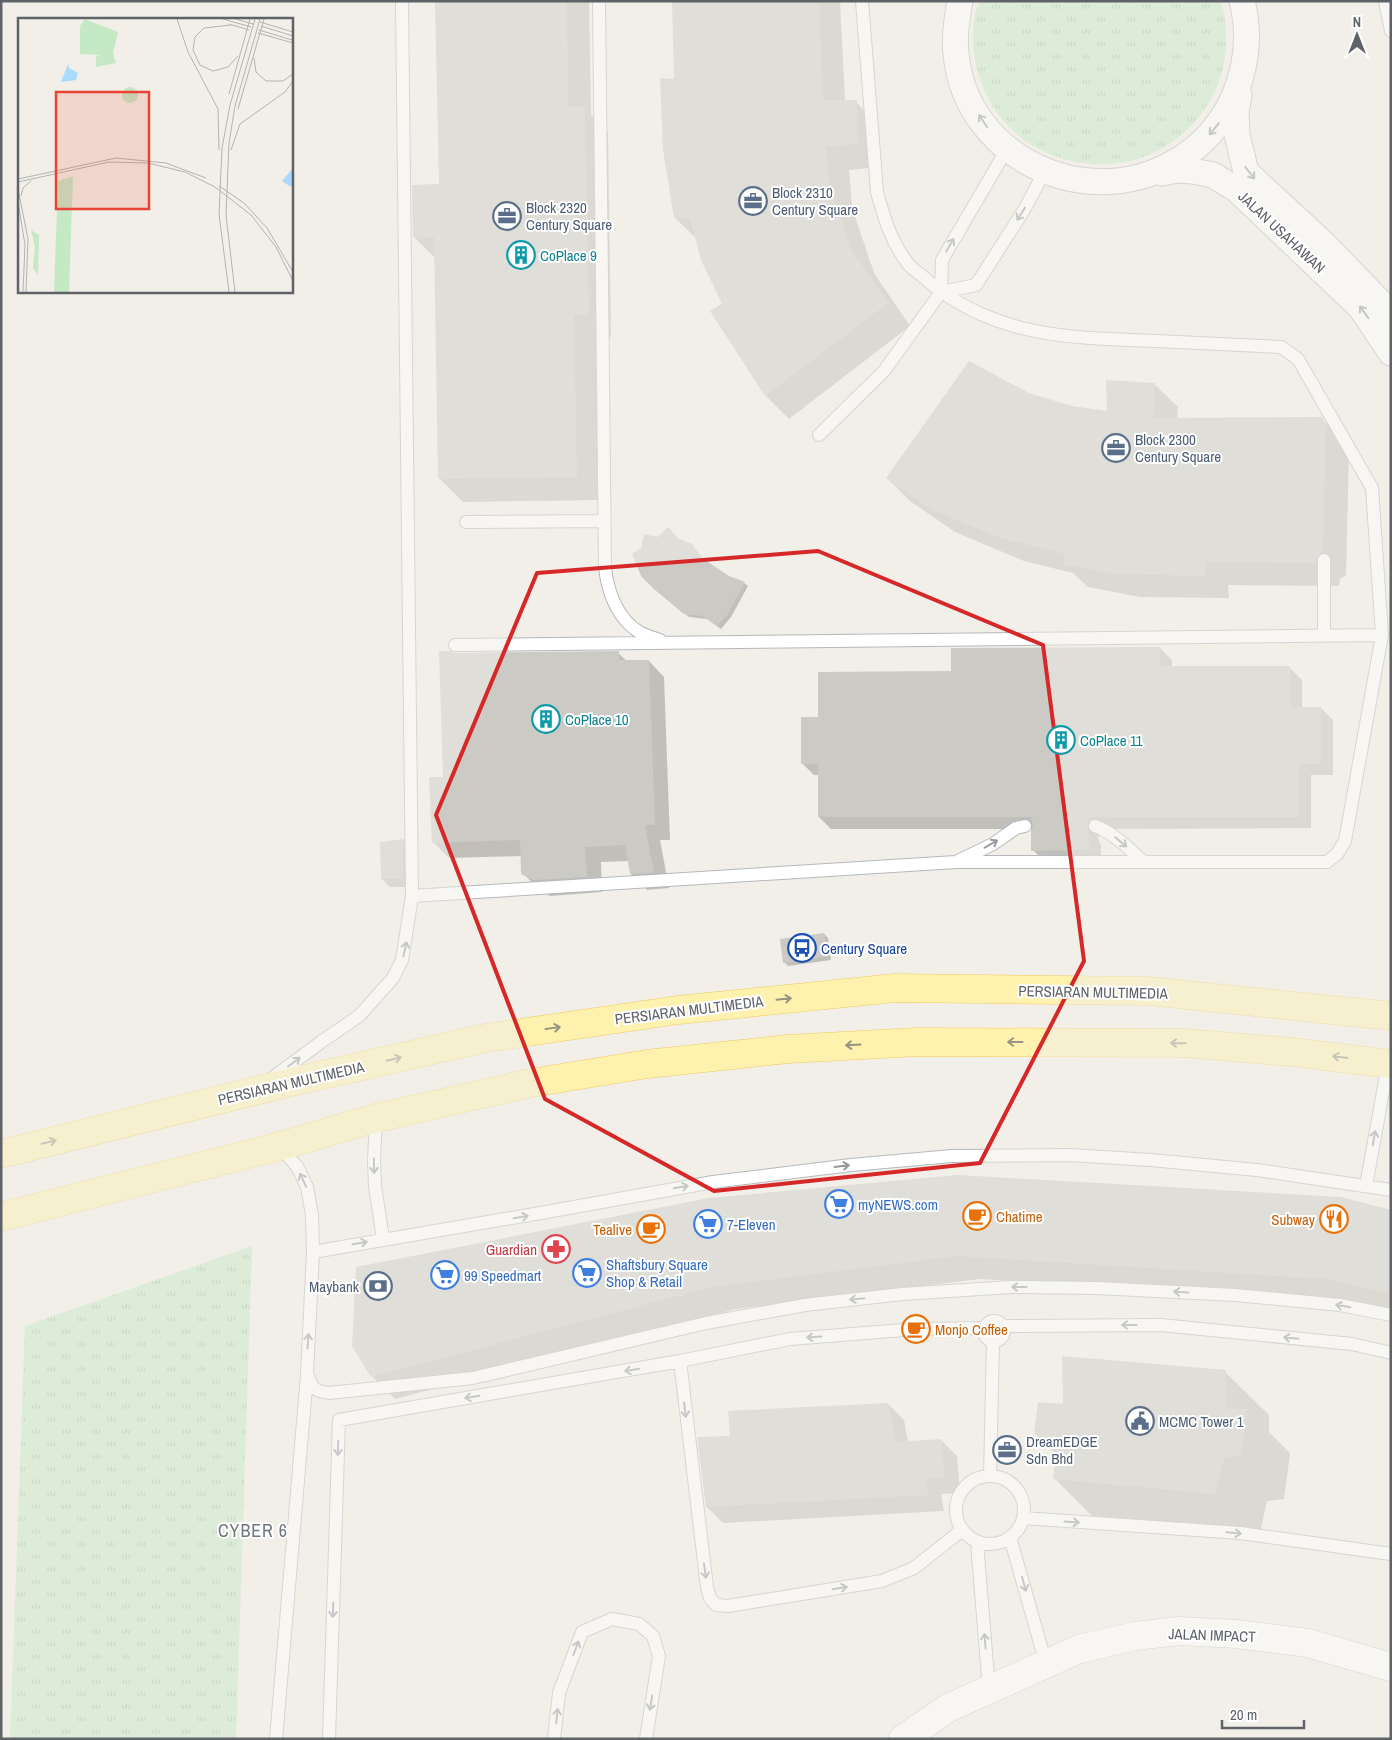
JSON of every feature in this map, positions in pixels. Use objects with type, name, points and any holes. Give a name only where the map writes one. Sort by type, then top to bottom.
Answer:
[{"type":"main road","name":"PERSIARAN MULTIMEDIA","points":[[1,1154],[255,1091],[486,1038],[678,1010],[895,988],[1148,991],[1391,1016]]},
{"type":"main road","points":[[1,1217],[280,1146],[376,1118],[531,1083],[647,1064],[788,1049],[907,1042],[1184,1043],[1390,1059]]},
{"type":"street","points":[[960,1],[955,28],[956,55],[962,82],[973,107],[988,130],[1008,149],[1025,161],[1045,171],[1063,178],[1102,183],[1140,177],[1163,169],[1184,157],[1202,142],[1218,124],[1231,104],[1240,82],[1246,58],[1247,35],[1242,1]]},
{"type":"street","name":"JALAN USAHAWAN","points":[[1246,58],[1236,112],[1237,135],[1246,172],[1325,245],[1388,309]]},
{"type":"street","name":"JALAN USAHAWAN","points":[[1140,177],[1177,170],[1193,171],[1213,175],[1237,190],[1361,308],[1391,353]]},
{"type":"street","name":"JALAN IMPACT","points":[[903,1739],[948,1708],[1046,1664],[1079,1650],[1135,1636],[1179,1631],[1237,1634],[1308,1643],[1391,1667]]},
{"type":"lane","points":[[255,1091],[359,1016],[393,978],[402,960],[407,938],[412,896],[402,1]]},
{"type":"lane","points":[[599,1],[605,568],[607,585],[612,600],[627,622],[639,632],[666,643]]},
{"type":"lane","points":[[412,896],[956,862],[1327,862],[1337,854],[1345,841],[1382,635],[1372,488],[1298,358],[1281,347],[1075,338],[1019,328],[972,310],[941,292],[910,266],[898,249],[885,222],[877,192],[862,1]]},
{"type":"lane","points":[[1385,1],[1391,31]]},
{"type":"lane","points":[[819,435],[884,371],[941,292],[942,260],[1008,149]]},
{"type":"lane","points":[[941,292],[976,285],[1024,210],[1045,171]]},
{"type":"lane","points":[[466,522],[604,521]]},
{"type":"lane","points":[[1324,560],[1324,636]]},
{"type":"lane","points":[[455,645],[1382,635]]},
{"type":"lane","points":[[956,862],[993,844],[1016,828],[1025,826]]},
{"type":"lane","points":[[1095,826],[1104,829],[1119,840],[1144,862]]},
{"type":"lane","points":[[1366,1186],[1390,1059]]},
{"type":"lane","points":[[376,1118],[375,1186],[382,1239]]},
{"type":"lane","points":[[276,1739],[307,1373],[312,1252],[312,1215],[307,1187],[298,1168],[280,1146]]},
{"type":"lane","points":[[312,1252],[713,1182],[851,1164],[952,1156],[1071,1155],[1151,1160],[1256,1170],[1391,1190]]},
{"type":"lane","points":[[307,1373],[312,1387],[318,1392],[330,1393],[473,1378],[706,1324],[805,1305],[902,1294],[1012,1287],[1097,1288],[1236,1295],[1340,1305],[1391,1315]]},
{"type":"lane","points":[[329,1739],[339,1420],[680,1361],[790,1339],[916,1329],[985,1328],[992,1322],[998,1322],[1004,1332],[1002,1338],[993,1341]]},
{"type":"lane","points":[[1002,1326],[1161,1325],[1352,1344],[1391,1352]]},
{"type":"lane","points":[[985,1328],[986,1336],[993,1341]]},
{"type":"lane","points":[[990,1476],[993,1341]]},
{"type":"lane","points":[[680,1361],[707,1587],[710,1598],[716,1605],[728,1606],[882,1581],[914,1568],[962,1530]]},
{"type":"lane","points":[[990,1476],[1009,1482],[1017,1489],[1022,1498],[1024,1508],[1023,1518],[1018,1529],[1010,1538],[988,1544],[977,1542],[962,1530],[955,1510],[957,1499],[970,1482],[990,1476]]},
{"type":"lane","points":[[1023,1518],[1240,1533],[1391,1554]]},
{"type":"lane","points":[[1010,1538],[1046,1664]]},
{"type":"lane","points":[[977,1542],[989,1690]]},
{"type":"lane","points":[[554,1739],[559,1693],[582,1632],[612,1619],[639,1624],[653,1636],[659,1656],[646,1739]]},
{"type":"highlighted area","points":[[818,551],[1043,645],[1084,961],[980,1163],[714,1191],[545,1099],[436,815],[537,573]]},
{"type":"green space","points":[[979,1],[1221,1],[1226,41],[1220,77],[1205,109],[1182,135],[1152,153],[1118,163],[1081,163],[1033,146],[1015,133],[993,107],[979,77],[974,55],[974,22]]},
{"type":"green space","points":[[252,1246],[236,1739],[10,1739],[25,1326]]},
{"type":"building","name":"CoPlace 9","points":[[435,1],[567,1],[568,107],[585,107],[589,315],[574,315],[577,477],[438,479],[434,237],[413,237],[412,185],[439,184]]},
{"type":"building","name":"Block 2310 Century Square","points":[[672,1],[819,1],[823,100],[857,100],[858,144],[826,147],[829,183],[851,249],[888,303],[765,396],[710,311],[722,304],[701,260],[690,218],[674,218],[663,150],[660,78],[674,79]]},
{"type":"building","name":"Block 2300 Century Square","points":[[969,361],[1029,393],[1072,406],[1107,411],[1106,380],[1155,383],[1154,418],[1322,417],[1326,425],[1323,552],[1317,556],[1316,563],[1205,562],[1206,576],[1116,574],[1064,565],[1065,554],[1000,538],[931,509],[886,478]]},
{"type":"building","points":[[668,527],[678,538],[692,544],[702,558],[729,576],[745,582],[728,614],[717,626],[703,616],[684,614],[641,576],[632,554],[641,548],[644,534],[657,537]]},
{"type":"building","name":"CoPlace 11","points":[[1160,647],[1160,666],[1290,666],[1290,707],[1321,707],[1321,764],[1299,764],[1299,817],[1089,817],[1087,826],[1089,850],[1031,851],[1031,831],[1033,825],[1031,817],[818,817],[818,764],[801,764],[801,717],[818,717],[818,672],[951,671],[951,648]]},
{"type":"building","name":"CoPlace 10","points":[[439,651],[455,653],[619,651],[619,660],[649,660],[655,825],[645,825],[654,873],[630,874],[625,845],[585,847],[587,877],[533,880],[521,874],[520,840],[432,843],[429,777],[443,777]]},
{"type":"building","points":[[403,839],[403,879],[381,879],[380,842]]},
{"type":"building","points":[[824,933],[828,956],[783,963],[780,939]]},
{"type":"building","name":"Shaftsbury Square Shop & Retail","points":[[958,1175],[1341,1197],[1391,1210],[1391,1294],[1326,1279],[956,1256],[712,1287],[371,1377],[352,1346],[356,1267],[709,1198]]},
{"type":"building","name":"MCMC Tower 1","points":[[1062,1356],[1226,1370],[1226,1409],[1247,1409],[1241,1456],[1224,1458],[1215,1494],[1053,1479],[1057,1443],[1034,1434],[1038,1402],[1063,1404]]},
{"type":"building","points":[[888,1403],[896,1442],[941,1439],[945,1477],[926,1479],[928,1495],[706,1507],[697,1437],[730,1436],[728,1411]]},
{"type":"place","name":"Block 2310 Century Square","points":[[753,201]]},
{"type":"place","name":"Block 2320 Century Square","points":[[507,216]]},
{"type":"place","name":"CoPlace 9","points":[[521,255]]},
{"type":"place","name":"Block 2300 Century Square","points":[[1116,448]]},
{"type":"place","name":"CoPlace 10","points":[[546,719]]},
{"type":"place","name":"CoPlace 11","points":[[1061,740]]},
{"type":"place","name":"Century Square","points":[[802,948]]},
{"type":"place","name":"myNEWS.com","points":[[839,1204]]},
{"type":"place","name":"Chatime","points":[[977,1216]]},
{"type":"place","name":"Subway","points":[[1334,1219]]},
{"type":"place","name":"7-Eleven","points":[[708,1224]]},
{"type":"place","name":"Tealive","points":[[651,1229]]},
{"type":"place","name":"Guardian","points":[[556,1249]]},
{"type":"place","name":"Shaftsbury Square Shop & Retail","points":[[587,1273]]},
{"type":"place","name":"99 Speedmart","points":[[445,1275]]},
{"type":"place","name":"Maybank","points":[[378,1286]]},
{"type":"place","name":"Monjo Coffee","points":[[916,1329]]},
{"type":"place","name":"MCMC Tower 1","points":[[1140,1421]]},
{"type":"place","name":"DreamEDGE Sdn Bhd","points":[[1007,1450]]},
{"type":"district","name":"CYBER 6","points":[[253,1530]]}]
